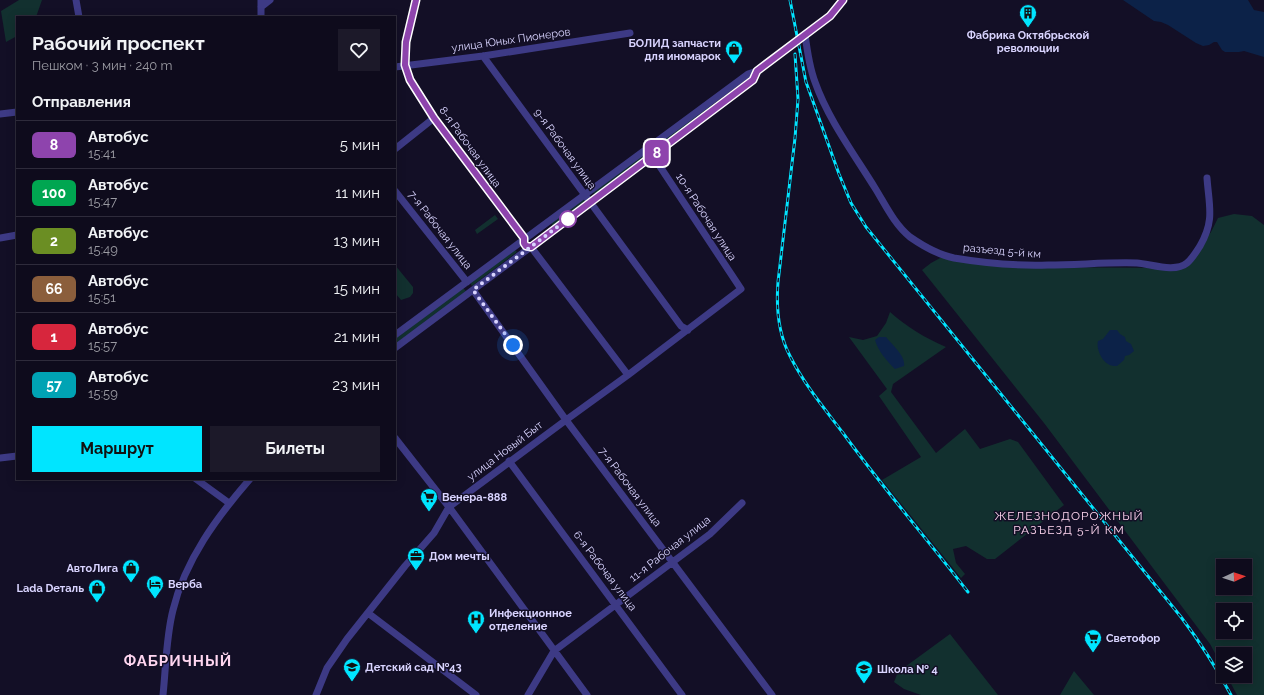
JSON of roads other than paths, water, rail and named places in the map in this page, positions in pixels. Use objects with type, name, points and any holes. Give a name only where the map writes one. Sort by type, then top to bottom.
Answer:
[{"type":"street","points":[[76,0],[79,16]]},
{"type":"street","points":[[261,16],[261,4],[270,0]]},
{"type":"street","points":[[405,65],[406,42],[416,0]]},
{"type":"street","points":[[396,334],[748,74],[757,71],[804,34],[830,16],[843,0]]},
{"type":"street","name":"улица Юных Пионеров","points":[[396,67],[483,56],[630,33]]},
{"type":"street","name":"разъезд 5-й км","points":[[804,34],[809,63],[815,83],[828,111],[893,218],[909,236],[929,249],[952,257],[972,260],[1047,266],[1137,264],[1172,268],[1180,267],[1187,263],[1197,250],[1204,239],[1210,224],[1207,178]]},
{"type":"street","name":"9-я Рабочая улица","points":[[483,56],[681,326],[688,330]]},
{"type":"street","name":"8-я Рабочая улица","points":[[405,65],[410,80],[434,118],[527,237]]},
{"type":"street","points":[[396,347],[753,80],[757,71]]},
{"type":"street","points":[[0,114],[16,112]]},
{"type":"street","points":[[396,148],[434,118]]},
{"type":"street","name":"10-я Рабочая улица","points":[[653,156],[741,289]]},
{"type":"street","name":"7-я Рабочая улица","points":[[396,192],[467,282]]},
{"type":"street","points":[[0,238],[16,235]]},
{"type":"street","points":[[535,235],[537,238],[533,245],[526,246],[524,243],[527,237],[535,235]]},
{"type":"street","points":[[533,245],[628,375]]},
{"type":"street","name":"улица Новый Быт","points":[[316,695],[327,668],[347,639],[405,566],[434,533],[449,507],[509,461],[628,375],[741,289]]},
{"type":"street","name":"7-я Рабочая улица","points":[[473,290],[566,420],[772,695]]},
{"type":"street","points":[[396,439],[449,507],[587,695]]},
{"type":"street","points":[[0,458],[16,456]]},
{"type":"street","name":"6-я Рабочая улица","points":[[509,461],[682,695]]},
{"type":"street","points":[[197,480],[229,504]]},
{"type":"street","points":[[163,695],[169,632],[173,608],[181,587],[195,555],[207,535],[229,504],[249,480]]},
{"type":"street","name":"11-я Рабочая улица","points":[[528,695],[554,651],[710,534],[742,503]]},
{"type":"street","points":[[368,613],[476,695]]},
{"type":"water","points":[[1123,0],[1248,0],[1254,10],[1264,12],[1264,57],[1244,51],[1225,52],[1217,42],[1203,46],[1168,25],[1154,21]]},
{"type":"water","points":[[1110,330],[1117,330],[1125,337],[1126,341],[1131,344],[1134,351],[1125,356],[1124,360],[1117,366],[1110,365],[1105,362],[1098,350],[1098,341],[1103,339]]},
{"type":"water","points":[[879,337],[886,337],[895,347],[903,358],[904,366],[895,369],[886,359],[878,348],[875,340]]},
{"type":"railway","points":[[790,0],[806,82],[839,174],[851,203],[866,227],[1181,617],[1208,655],[1231,695]]},
{"type":"railway","points":[[795,54],[798,99],[795,138],[777,291],[780,329],[790,356],[815,396],[874,474],[968,592]]},
{"type":"place","name":"Фабрика Октябрьской революции","points":[[1028,28]]},
{"type":"place","name":"БОЛИД запчасти для иномарок","points":[[734,64]]},
{"type":"place","name":"Венера-888","points":[[429,512]]},
{"type":"place","name":"Дом мечты","points":[[416,571]]},
{"type":"place","name":"АвтоЛига","points":[[131,583]]},
{"type":"place","name":"Верба","points":[[155,599]]},
{"type":"place","name":"Lada Dеталь","points":[[97,603]]},
{"type":"place","name":"Инфекционное отделение","points":[[476,634]]},
{"type":"place","name":"Светофор","points":[[1093,653]]},
{"type":"place","name":"Детский сад №43","points":[[352,682]]},
{"type":"place","name":"Школа № 4","points":[[864,684]]},
{"type":"district","name":"ЖЕЛЕЗНОДОРОЖНЫЙ РАЗЪЕЗД 5-Й КМ","points":[[1069,523]]},
{"type":"district","name":"ФАБРИЧНЫЙ","points":[[178,661]]}]
